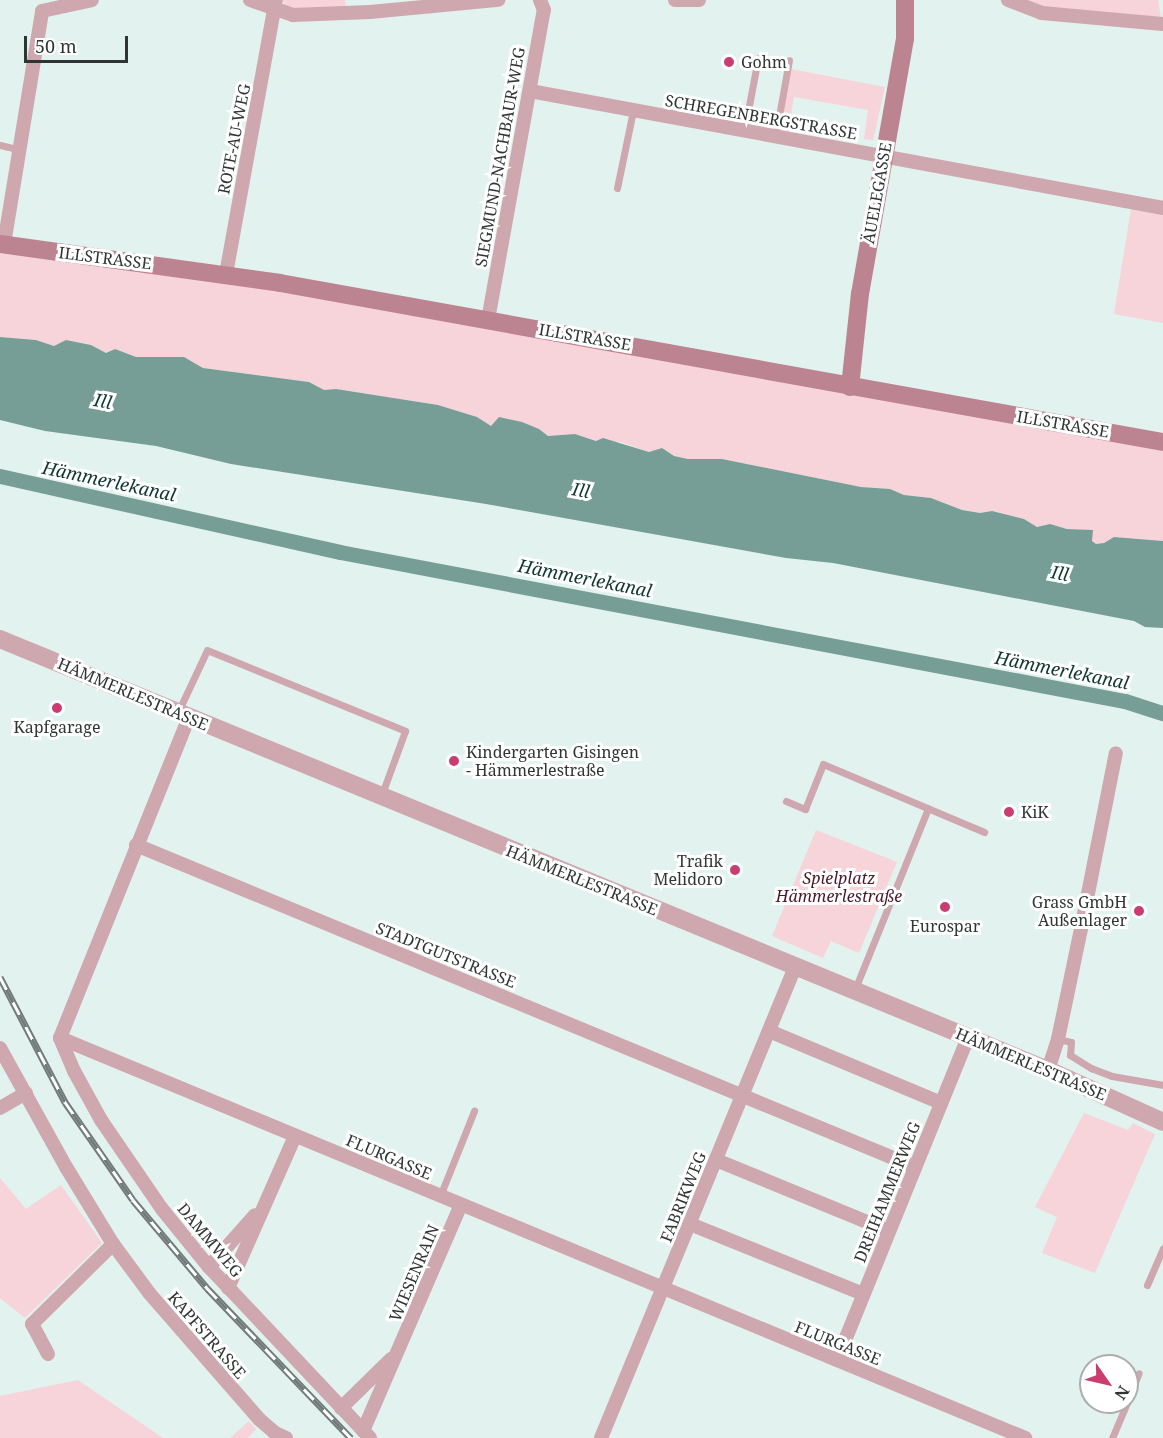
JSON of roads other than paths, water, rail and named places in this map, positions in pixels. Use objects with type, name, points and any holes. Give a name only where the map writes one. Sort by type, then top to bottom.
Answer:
[{"type":"main road","name":"ÄUELEGASSE","points":[[850,387],[860,294],[904,39],[905,0]]},
{"type":"main road","name":"ILLSTRASSE","points":[[2,244],[226,274],[1163,442]]},
{"type":"street","name":"ILLSTRASSE","points":[[2,244],[7,201],[42,11],[92,0]]},
{"type":"street","points":[[250,0],[275,5],[293,15],[370,12],[495,0]]},
{"type":"street","name":"SIEGMUND-NACHBAUR-WEG","points":[[488,320],[544,10],[540,0]]},
{"type":"street","points":[[675,0],[699,0]]},
{"type":"street","points":[[1008,0],[1042,13],[1163,24]]},
{"type":"street","name":"ROTE-AU-WEG","points":[[226,274],[275,5]]},
{"type":"street","name":"SCHREGENBERGSTRASSE","points":[[530,91],[1163,208]]},
{"type":"street","name":"HÄMMERLESTRASSE","points":[[0,639],[795,968],[1048,1070],[1163,1122]]},
{"type":"street","points":[[60,1038],[136,845],[184,714]]},
{"type":"street","points":[[1048,1070],[1058,1040],[1116,753]]},
{"type":"street","name":"STADTGUTSTRASSE","points":[[136,845],[915,1167]]},
{"type":"street","name":"FABRIKWEG","points":[[601,1438],[795,968]]},
{"type":"street","points":[[769,1031],[941,1103]]},
{"type":"street","name":"DREIHAMMERWEG","points":[[837,1360],[968,1037]]},
{"type":"street","name":"FLURGASSE","points":[[60,1038],[1025,1438]]},
{"type":"street","name":"DAMMWEG","points":[[60,1038],[74,1071],[132,1168],[209,1267],[366,1434]]},
{"type":"street","name":"KAPFSTRASSE","points":[[0,1048],[66,1167],[113,1244],[150,1294],[259,1419],[275,1433],[286,1438]]},
{"type":"street","points":[[0,1108],[26,1092]]},
{"type":"street","points":[[228,1288],[295,1136]]},
{"type":"street","points":[[716,1160],[889,1230]]},
{"type":"street","name":"WIESENRAIN","points":[[366,1434],[397,1354],[461,1205]]},
{"type":"street","points":[[209,1267],[264,1206]]},
{"type":"street","points":[[690,1224],[863,1294]]},
{"type":"street","points":[[48,1354],[32,1324],[113,1244]]},
{"type":"street","name":"WIESENRAIN","points":[[341,1408],[397,1354]]},
{"type":"lane","points":[[744,132],[759,58]]},
{"type":"lane","points":[[775,138],[789,60]]},
{"type":"lane","points":[[617,188],[633,111]]},
{"type":"lane","points":[[0,145],[18,149]]},
{"type":"lane","points":[[184,714],[207,650],[405,731],[382,797]]},
{"type":"lane","points":[[786,801],[805,809],[823,764],[984,832]]},
{"type":"lane","points":[[854,991],[928,808]]},
{"type":"lane","points":[[1058,1040],[1071,1042],[1070,1054],[1091,1068],[1112,1076],[1163,1085]]},
{"type":"lane","points":[[440,1196],[474,1111]]},
{"type":"lane","points":[[1148,1285],[1163,1248]]},
{"type":"lane","points":[[1112,1438],[1122,1414]]},
{"type":"water","name":"Ill","points":[[0,337],[36,340],[54,346],[66,340],[91,345],[106,353],[115,349],[136,357],[184,357],[203,368],[309,382],[324,390],[336,389],[438,405],[477,417],[491,426],[499,417],[522,422],[539,429],[548,436],[575,434],[596,441],[603,438],[649,452],[662,448],[674,456],[688,459],[722,459],[861,487],[890,489],[904,495],[931,498],[962,510],[980,513],[992,511],[1024,519],[1037,527],[1050,524],[1067,529],[1093,530],[1092,541],[1096,544],[1104,543],[1114,537],[1163,541],[1163,628],[1145,627],[1134,621],[833,563],[786,558],[486,504],[231,464],[156,446],[45,431],[0,420]]},
{"type":"waterway","name":"Hämmerlekanal","points":[[0,476],[340,552],[1125,701],[1163,713]]},
{"type":"railway","points":[[0,977],[65,1102],[133,1200],[207,1288],[351,1438]]},
{"type":"place","name":"Gohm","points":[[729,62]]},
{"type":"place","name":"Kapfgarage","points":[[57,708]]},
{"type":"place","name":"Kindergarten Gisingen - Hämmerlestraße","points":[[454,761]]},
{"type":"place","name":"KiK","points":[[1009,812]]},
{"type":"place","name":"Trafik Melidoro","points":[[735,870]]},
{"type":"place","name":"Eurospar","points":[[945,907]]},
{"type":"place","name":"Grass GmbH Außenlager","points":[[1139,911]]},
{"type":"park label","name":"Spielplatz Hämmerlestraße","points":[[839,887]]}]
